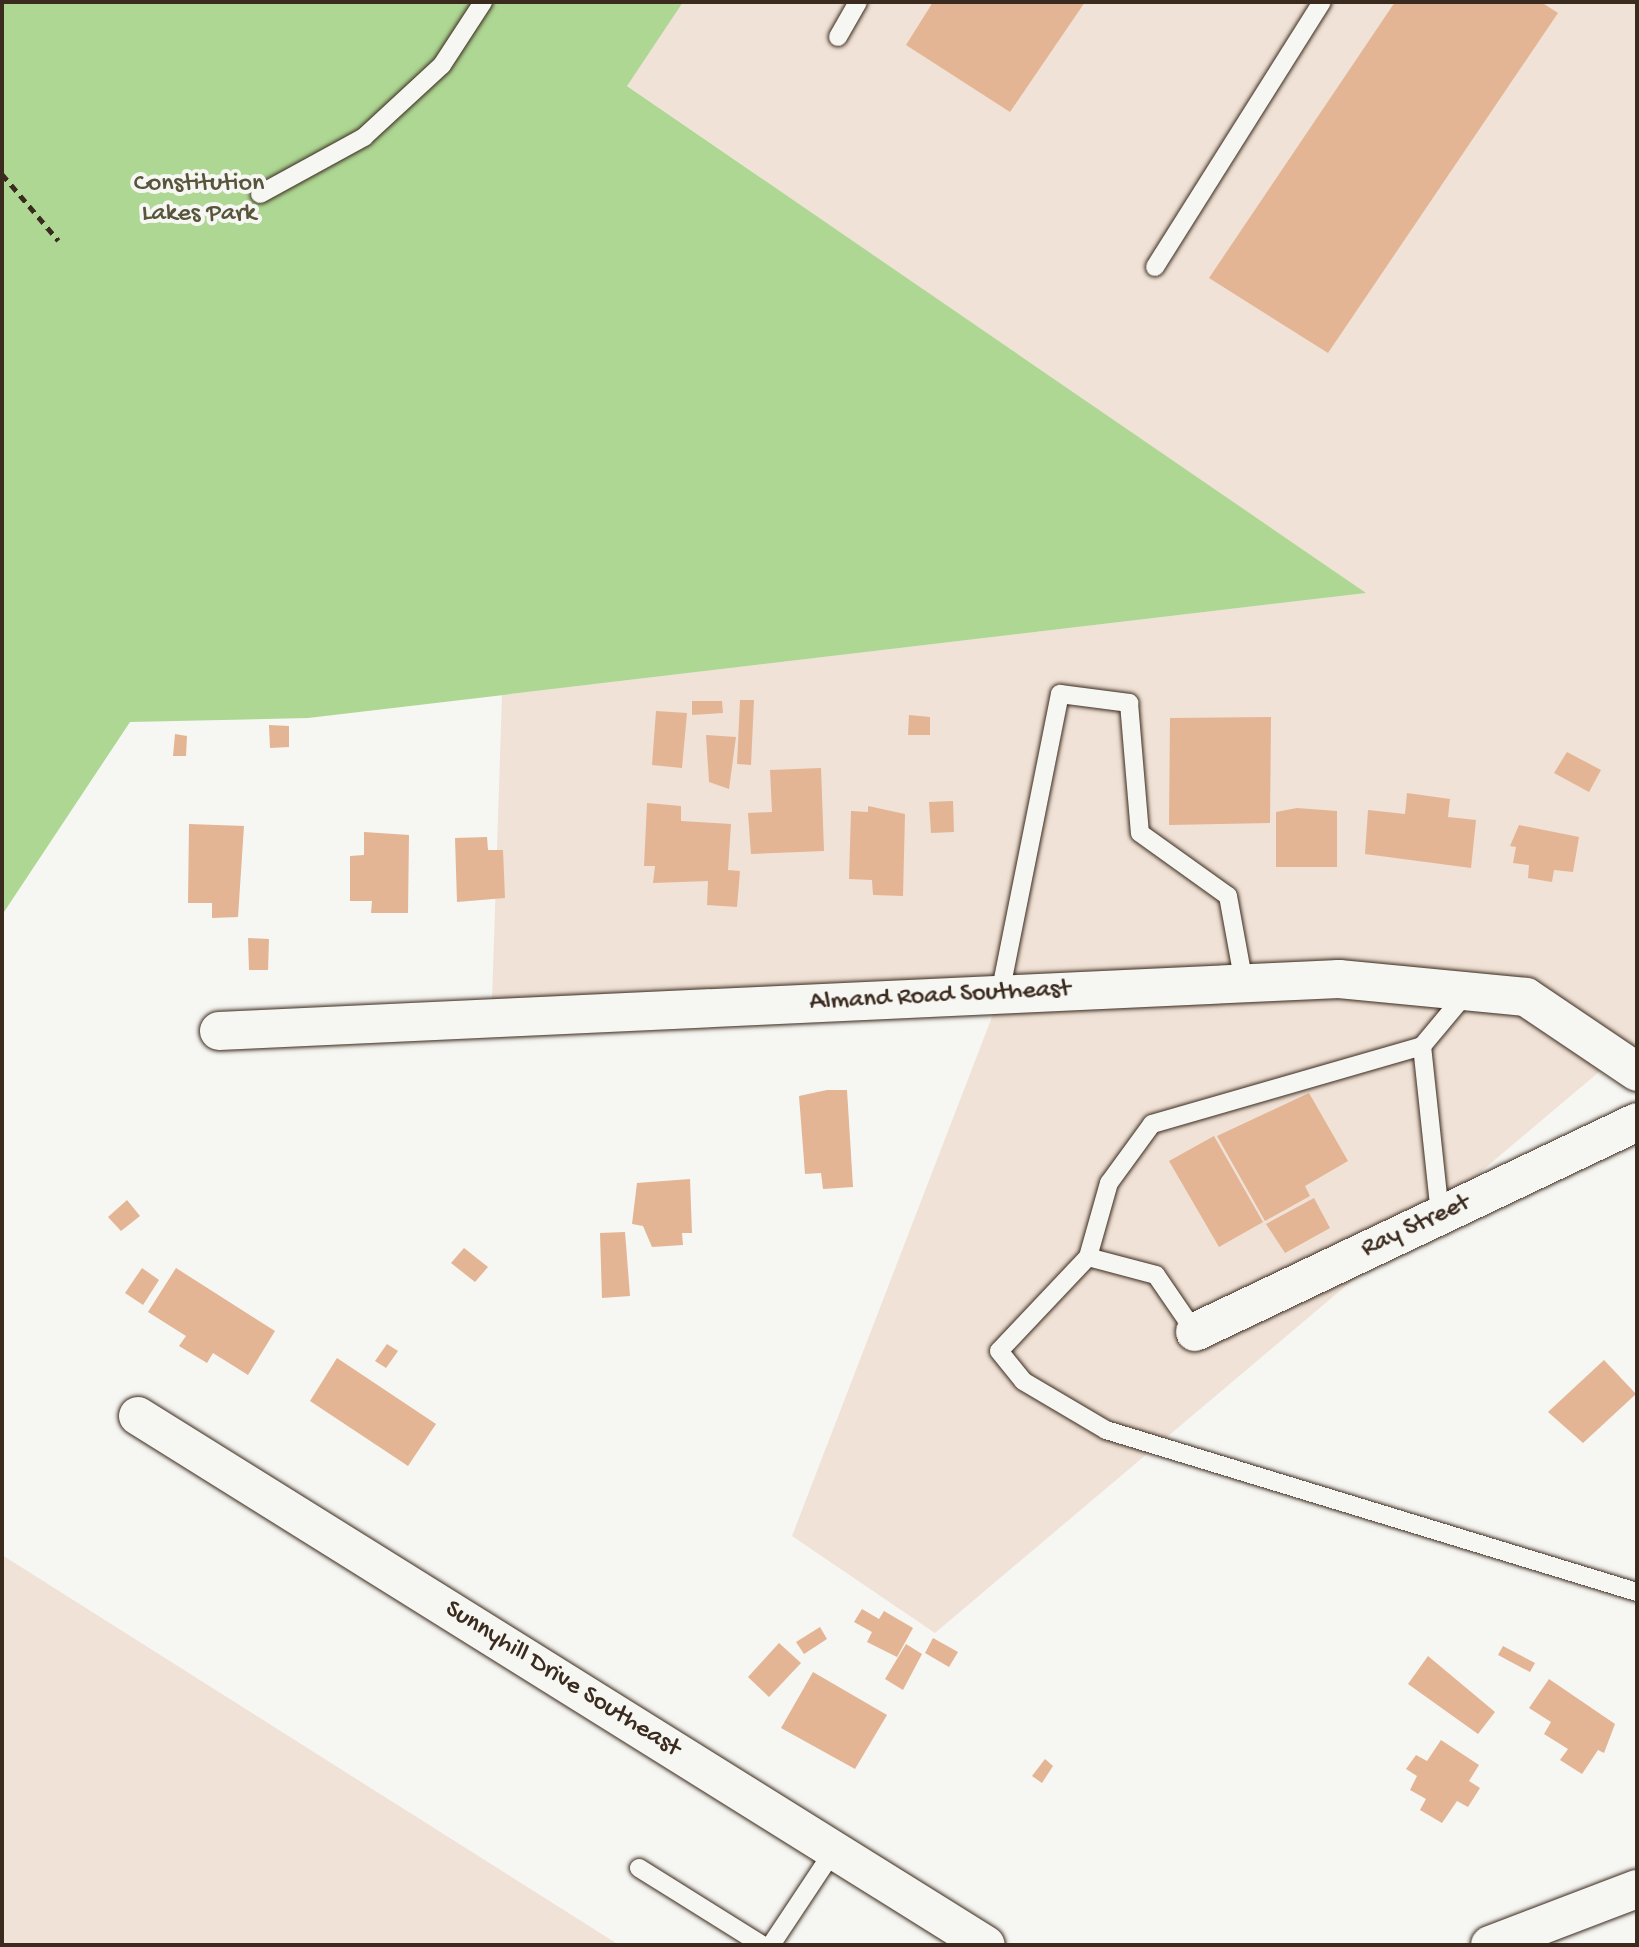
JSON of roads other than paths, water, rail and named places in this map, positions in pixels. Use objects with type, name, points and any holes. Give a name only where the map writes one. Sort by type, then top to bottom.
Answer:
[{"type":"street","name":"Almand Road Southeast","points":[[219,1031],[1339,979],[1526,997],[1637,1072]]},
{"type":"street","name":"Ray Street","points":[[1195,1332],[1637,1122]]},
{"type":"street","name":"Sunnyhill Drive Southeast","points":[[138,1416],[986,1945]]},
{"type":"street","points":[[1490,1945],[1637,1889]]},
{"type":"lane","points":[[260,194],[364,137],[442,65],[483,2]]},
{"type":"lane","points":[[838,37],[858,2]]},
{"type":"lane","points":[[1155,267],[1322,2]]},
{"type":"lane","points":[[1000,994],[1060,694],[1129,703],[1140,833],[1228,896],[1244,983]]},
{"type":"lane","points":[[1468,991],[1422,1046],[1152,1124],[1109,1183],[1088,1257],[999,1351],[1023,1381],[1106,1430],[1637,1592]]},
{"type":"lane","points":[[1422,1046],[1440,1215]]},
{"type":"lane","points":[[1088,1257],[1156,1275],[1195,1332]]},
{"type":"lane","points":[[771,1945],[834,1850]]},
{"type":"lane","points":[[639,1868],[762,1945]]},
{"type":"park label","name":"Constitution Lakes Park","points":[[199,200]]}]
